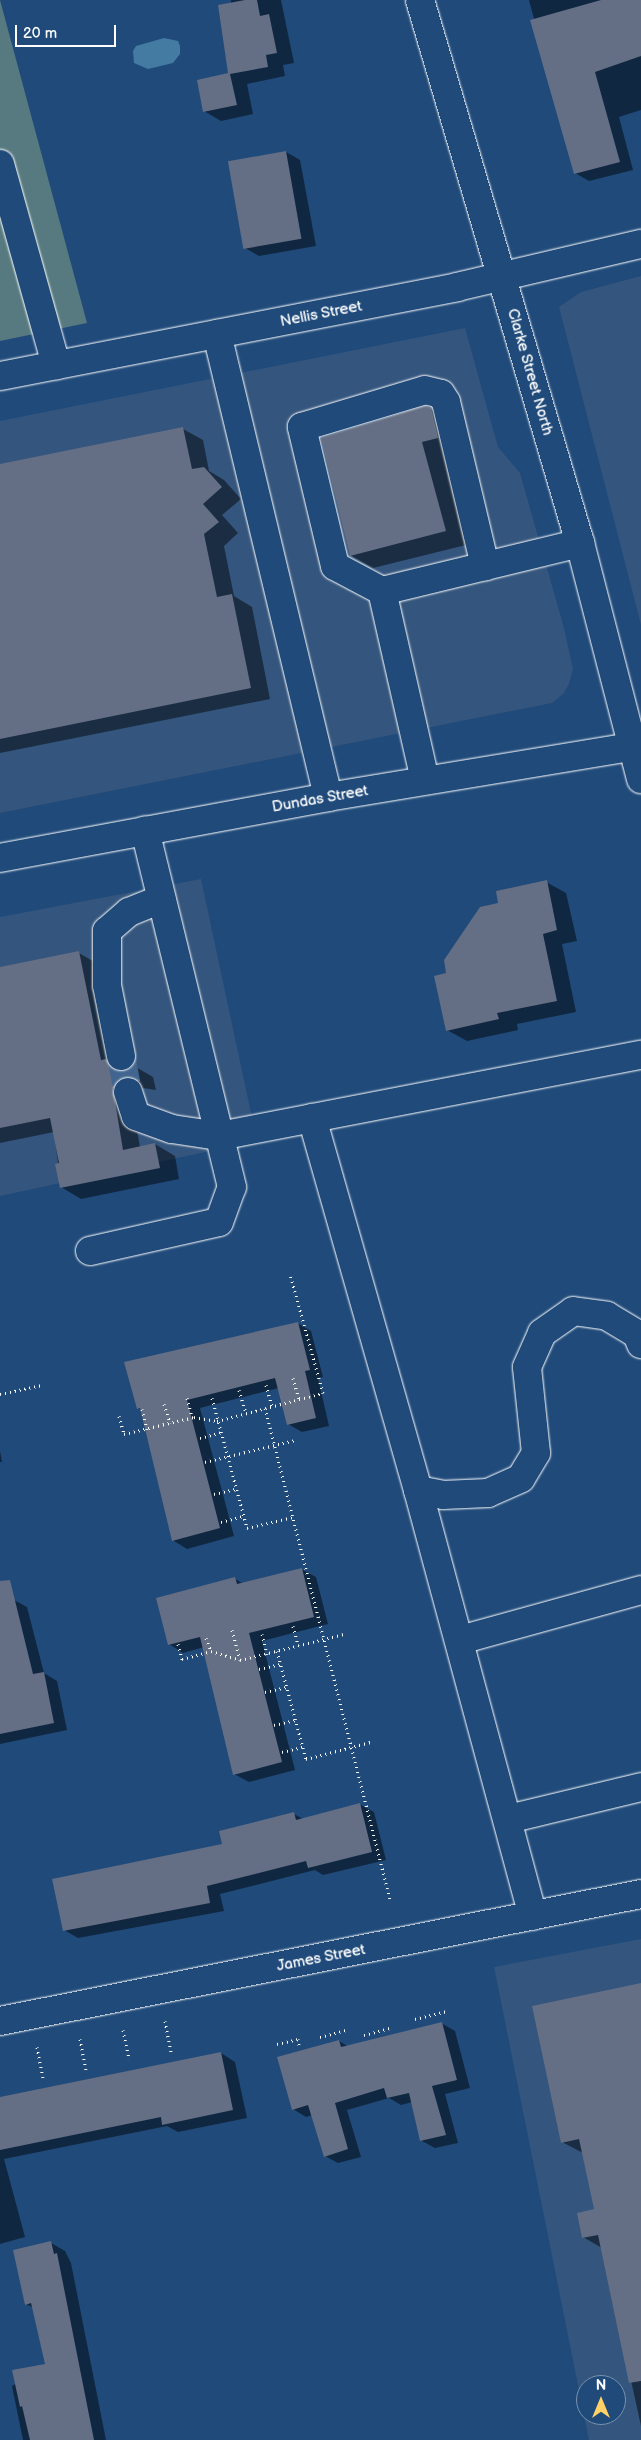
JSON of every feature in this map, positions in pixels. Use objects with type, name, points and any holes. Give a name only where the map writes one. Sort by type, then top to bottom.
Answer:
[{"type":"street","name":"Clarke Street North","points":[[420,0],[580,543],[637,746],[641,779]]},
{"type":"street","points":[[0,164],[56,365]]},
{"type":"street","name":"Nellis Street","points":[[0,376],[503,277],[641,244]]},
{"type":"street","points":[[217,334],[328,797]]},
{"type":"street","points":[[485,566],[446,402],[441,394],[425,390],[302,427],[335,566],[382,591],[580,543]]},
{"type":"street","points":[[382,591],[425,780]]},
{"type":"street","name":"Dundas Street","points":[[0,858],[328,797],[637,746]]},
{"type":"street","points":[[90,1251],[220,1222],[232,1187],[145,830]]},
{"type":"street","points":[[121,1056],[107,985],[107,931],[129,912],[162,899]]},
{"type":"street","points":[[128,1092],[136,1116],[172,1129],[219,1136],[641,1055]]},
{"type":"street","points":[[312,1118],[460,1640],[533,1916]]},
{"type":"street","points":[[418,1490],[444,1495],[488,1493],[521,1478],[536,1453],[526,1367],[542,1333],[573,1311],[607,1316],[637,1334],[641,1344]]},
{"type":"street","points":[[460,1640],[641,1590]]},
{"type":"street","points":[[508,1819],[641,1787]]},
{"type":"street","name":"James Street","points":[[0,2021],[641,1894]]},
{"type":"path","points":[[119,1416],[124,1434],[192,1417],[219,1420],[323,1393],[290,1274]]},
{"type":"path","points":[[294,1378],[299,1399]]},
{"type":"path","points":[[0,1394],[42,1385]]},
{"type":"path","points":[[266,1385],[272,1406]]},
{"type":"path","points":[[239,1390],[246,1413]]},
{"type":"path","points":[[187,1398],[192,1417]]},
{"type":"path","points":[[212,1398],[247,1528],[294,1517]]},
{"type":"path","points":[[164,1404],[170,1423]]},
{"type":"path","points":[[266,1408],[390,1900]]},
{"type":"path","points":[[142,1410],[147,1429]]},
{"type":"path","points":[[200,1438],[222,1432]]},
{"type":"path","points":[[206,1462],[295,1440]]},
{"type":"path","points":[[214,1494],[236,1489]]},
{"type":"path","points":[[221,1522],[243,1516]]},
{"type":"path","points":[[294,1626],[298,1645]]},
{"type":"path","points":[[232,1630],[240,1660]]},
{"type":"path","points":[[262,1634],[267,1654]]},
{"type":"path","points":[[178,1644],[182,1659],[211,1651],[240,1660],[344,1634]]},
{"type":"path","points":[[206,1638],[211,1651]]},
{"type":"path","points":[[277,1651],[306,1759],[371,1742]]},
{"type":"path","points":[[259,1669],[280,1664]]},
{"type":"path","points":[[265,1692],[286,1687]]},
{"type":"path","points":[[274,1726],[295,1720]]},
{"type":"path","points":[[282,1752],[302,1747]]},
{"type":"path","points":[[415,2019],[448,2011]]},
{"type":"path","points":[[165,2021],[171,2053]]},
{"type":"path","points":[[364,2035],[390,2028]]},
{"type":"path","points":[[123,2030],[129,2060]]},
{"type":"path","points":[[320,2037],[346,2030]]},
{"type":"path","points":[[80,2039],[86,2069]]},
{"type":"path","points":[[277,2044],[298,2039],[299,2045]]},
{"type":"path","points":[[37,2047],[43,2077]]},
{"type":"shaded area","points":[[164,38],[178,41],[180,46],[180,54],[173,63],[148,69],[134,63],[133,51],[136,46]]},
{"type":"shaded area","points":[[641,276],[641,625],[559,307],[581,292]]},
{"type":"shaded area","points":[[465,328],[498,447],[520,473],[564,628],[573,669],[569,684],[563,694],[552,703],[0,813],[0,421]]},
{"type":"shaded area","points":[[201,879],[257,1141],[0,1196],[0,917]]},
{"type":"shaded area","points":[[641,1939],[641,2440],[589,2440],[586,2425],[626,2425],[626,2375],[576,2375],[494,1967]]},
{"type":"green space","points":[[0,0],[87,323],[0,341]]},
{"type":"building","points":[[245,0],[257,0],[260,16],[269,14],[277,53],[266,55],[268,67],[230,74],[237,105],[203,112],[197,80],[228,73],[218,5]]},
{"type":"building","points":[[601,0],[641,0],[641,56],[595,72],[620,162],[574,174],[530,20]]},
{"type":"building","points":[[286,151],[301,239],[243,249],[228,161]]},
{"type":"building","points":[[425,406],[431,408],[438,438],[422,442],[446,531],[350,556],[321,438]]},
{"type":"building","points":[[183,427],[192,469],[204,467],[222,487],[203,504],[219,522],[204,534],[217,597],[232,594],[251,688],[0,739],[0,464]]},
{"type":"building","points":[[547,880],[557,930],[543,934],[557,1001],[497,1013],[499,1019],[446,1031],[434,976],[446,973],[444,960],[480,907],[498,903],[496,891]]},
{"type":"building","points":[[79,951],[101,1060],[106,1059],[116,1071],[124,1071],[134,1064],[137,1079],[123,1077],[113,1089],[123,1150],[155,1143],[160,1168],[60,1188],[55,1164],[59,1163],[50,1118],[0,1128],[0,967]]},
{"type":"building","points":[[298,1322],[310,1370],[305,1371],[316,1418],[287,1425],[275,1378],[187,1400],[220,1528],[172,1541],[140,1408],[137,1409],[124,1362]]},
{"type":"building","points":[[302,1568],[314,1617],[249,1633],[282,1762],[233,1775],[200,1637],[168,1645],[156,1598],[235,1577],[237,1584]]},
{"type":"building","points":[[10,1580],[33,1674],[44,1672],[54,1723],[0,1734],[0,1581]]},
{"type":"building","points":[[360,1803],[372,1852],[308,1868],[306,1861],[207,1886],[210,1903],[63,1931],[52,1879],[222,1844],[219,1831],[294,1812],[296,1820]]},
{"type":"building","points":[[641,1983],[641,2381],[629,2383],[598,2235],[582,2238],[577,2213],[594,2209],[579,2139],[561,2143],[532,2006]]},
{"type":"building","points":[[442,2022],[457,2080],[432,2086],[446,2135],[420,2141],[409,2093],[387,2098],[384,2088],[335,2103],[348,2149],[324,2157],[308,2105],[292,2110],[277,2057],[339,2040],[341,2047]]},
{"type":"building","points":[[221,2052],[233,2110],[162,2125],[161,2117],[0,2150],[0,2097]]},
{"type":"building","points":[[51,2241],[54,2254],[57,2253],[94,2440],[30,2440],[12,2370],[45,2364],[31,2303],[25,2305],[13,2250]]},
{"type":"tunnel","points":[[121,1056],[128,1092]]}]
